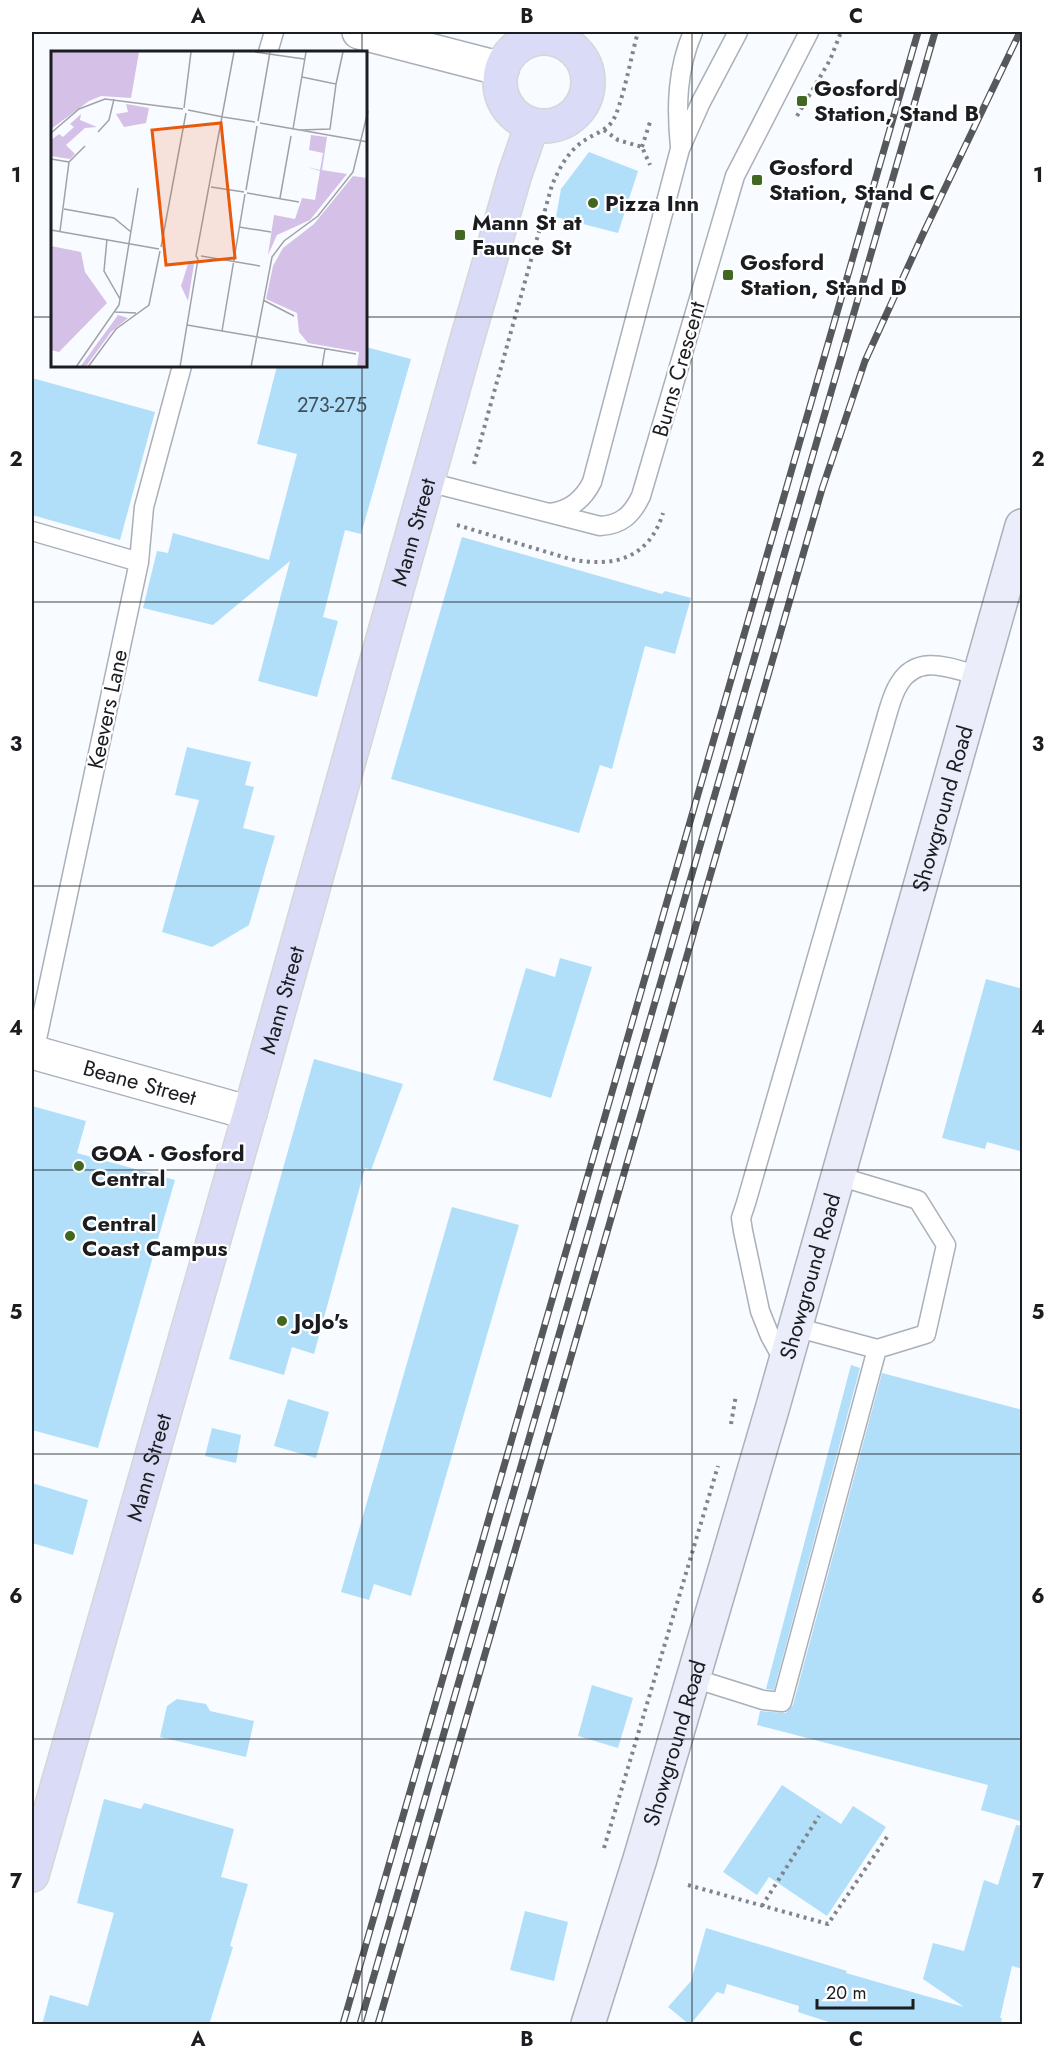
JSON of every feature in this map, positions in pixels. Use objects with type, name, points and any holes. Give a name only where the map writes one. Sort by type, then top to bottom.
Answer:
[{"type":"main road","points":[[553,35],[577,53],[585,66],[588,79],[587,93],[581,106],[572,117],[560,124],[532,125],[519,119],[505,103],[500,83],[502,69],[507,57],[516,48],[528,41],[553,35]]},
{"type":"main road","name":"Mann Street","points":[[32,1875],[494,248],[532,125]]},
{"type":"street","points":[[359,32],[502,69]]},
{"type":"street","name":"Showground Road","points":[[588,2025],[640,1859],[785,1363],[1023,526]]},
{"type":"street","name":"Beane Street","points":[[33,1052],[250,1113]]},
{"type":"lane","points":[[268,51],[274,32]]},
{"type":"lane","points":[[680,149],[678,93],[686,50],[693,32]]},
{"type":"lane","points":[[550,513],[566,510],[578,501],[596,474],[680,149],[701,102],[738,32]]},
{"type":"lane","name":"Burns Crescent","points":[[428,482],[592,524],[616,524],[629,516],[637,504],[735,176],[809,32]]},
{"type":"lane","name":"Keevers Lane","points":[[33,1052],[139,562],[144,507],[181,368]]},
{"type":"lane","points":[[32,531],[139,562]]},
{"type":"lane","points":[[785,1363],[770,1336],[760,1311],[741,1218],[897,685],[906,674],[924,664],[936,664],[980,676]]},
{"type":"lane","points":[[795,1327],[877,1349],[927,1334],[946,1245],[918,1200],[838,1176]]},
{"type":"lane","points":[[693,1678],[763,1700],[782,1702],[877,1349]]},
{"type":"path","points":[[474,464],[552,184],[570,153],[586,139],[604,130],[616,116],[638,32]]},
{"type":"path","points":[[604,130],[618,140],[642,147],[652,171]]},
{"type":"path","points":[[728,1433],[736,1395]]},
{"type":"path","points":[[604,1848],[721,1456]]},
{"type":"path","points":[[762,1906],[819,1816]]},
{"type":"path","points":[[688,1885],[828,1924],[889,1834]]},
{"type":"building","name":"Pizza Inn","points":[[589,152],[638,171],[618,233],[556,217],[561,189]]},
{"type":"building","points":[[368,348],[411,359],[361,534],[345,530],[323,617],[338,621],[317,697],[258,681],[290,561],[213,625],[143,608],[157,551],[168,553],[173,533],[269,560],[297,454],[257,444],[276,368],[368,368]]},
{"type":"building","points":[[32,378],[155,412],[120,540],[32,515]]},
{"type":"building","points":[[462,537],[662,594],[665,591],[691,598],[675,654],[645,646],[612,769],[600,765],[579,833],[391,779]]},
{"type":"building","points":[[187,747],[251,762],[245,785],[254,787],[243,828],[275,836],[249,925],[212,947],[162,932],[199,800],[175,795]]},
{"type":"building","points":[[560,958],[592,967],[551,1098],[493,1080],[526,968],[555,977]]},
{"type":"building","points":[[986,979],[1023,989],[1023,1152],[987,1142],[985,1149],[942,1138]]},
{"type":"building","points":[[314,1059],[403,1084],[371,1170],[365,1168],[314,1354],[292,1347],[284,1375],[229,1359]]},
{"type":"building","points":[[32,1106],[86,1121],[77,1153],[175,1180],[98,1448],[32,1430]]},
{"type":"building","points":[[452,1207],[519,1225],[411,1596],[374,1584],[369,1600],[341,1592]]},
{"type":"building","points":[[851,1365],[860,1368],[774,1690],[766,1689]]},
{"type":"building","points":[[882,1373],[1023,1410],[1023,1822],[981,1810],[988,1785],[757,1725],[760,1711],[786,1713],[793,1705]]},
{"type":"building","points":[[288,1399],[329,1412],[316,1458],[274,1446]]},
{"type":"building","points":[[212,1428],[241,1435],[236,1463],[205,1456]]},
{"type":"building","points":[[32,1483],[88,1500],[73,1555],[32,1543]]},
{"type":"building","points":[[592,1685],[633,1698],[618,1748],[578,1736]]},
{"type":"building","points":[[177,1699],[206,1704],[210,1711],[254,1721],[246,1757],[160,1737],[167,1706]]},
{"type":"building","points":[[782,1785],[841,1824],[853,1806],[886,1827],[827,1916],[769,1877],[757,1895],[723,1872]]},
{"type":"building","points":[[104,1799],[141,1809],[144,1803],[234,1829],[221,1877],[248,1884],[230,1946],[233,1947],[209,2025],[42,2025],[50,1995],[88,2006],[114,1913],[77,1903]]},
{"type":"building","points":[[1016,1825],[1023,1826],[1023,1969],[1012,1966],[1000,2018],[1002,2018],[1001,2025],[838,2025],[798,2012],[799,2006],[727,1984],[724,1994],[717,1992],[690,2025],[668,2007],[691,1981],[706,1928],[847,1971],[846,1973],[964,2007],[923,1979],[933,1943],[964,1951],[984,1880],[998,1885]]},
{"type":"building","points":[[525,1911],[568,1922],[554,1981],[510,1970]]},
{"type":"railway","points":[[343,2024],[918,32]]},
{"type":"railway","points":[[360,2024],[935,32]]},
{"type":"railway","points":[[378,2024],[822,489],[865,361],[1020,32]]},
{"type":"place","name":"Gosford Station, Stand B","points":[[802,101]]},
{"type":"place","name":"Gosford Station, Stand C","points":[[757,180]]},
{"type":"place","name":"Pizza Inn","points":[[593,203]]},
{"type":"place","name":"Mann St at Faunce St","points":[[460,235]]},
{"type":"place","name":"Gosford Station, Stand D","points":[[728,275]]},
{"type":"place","name":"GOA - Gosford Central","points":[[79,1166]]},
{"type":"place","name":"Central Coast Campus","points":[[70,1236]]},
{"type":"place","name":"JoJo's","points":[[282,1321]]}]
